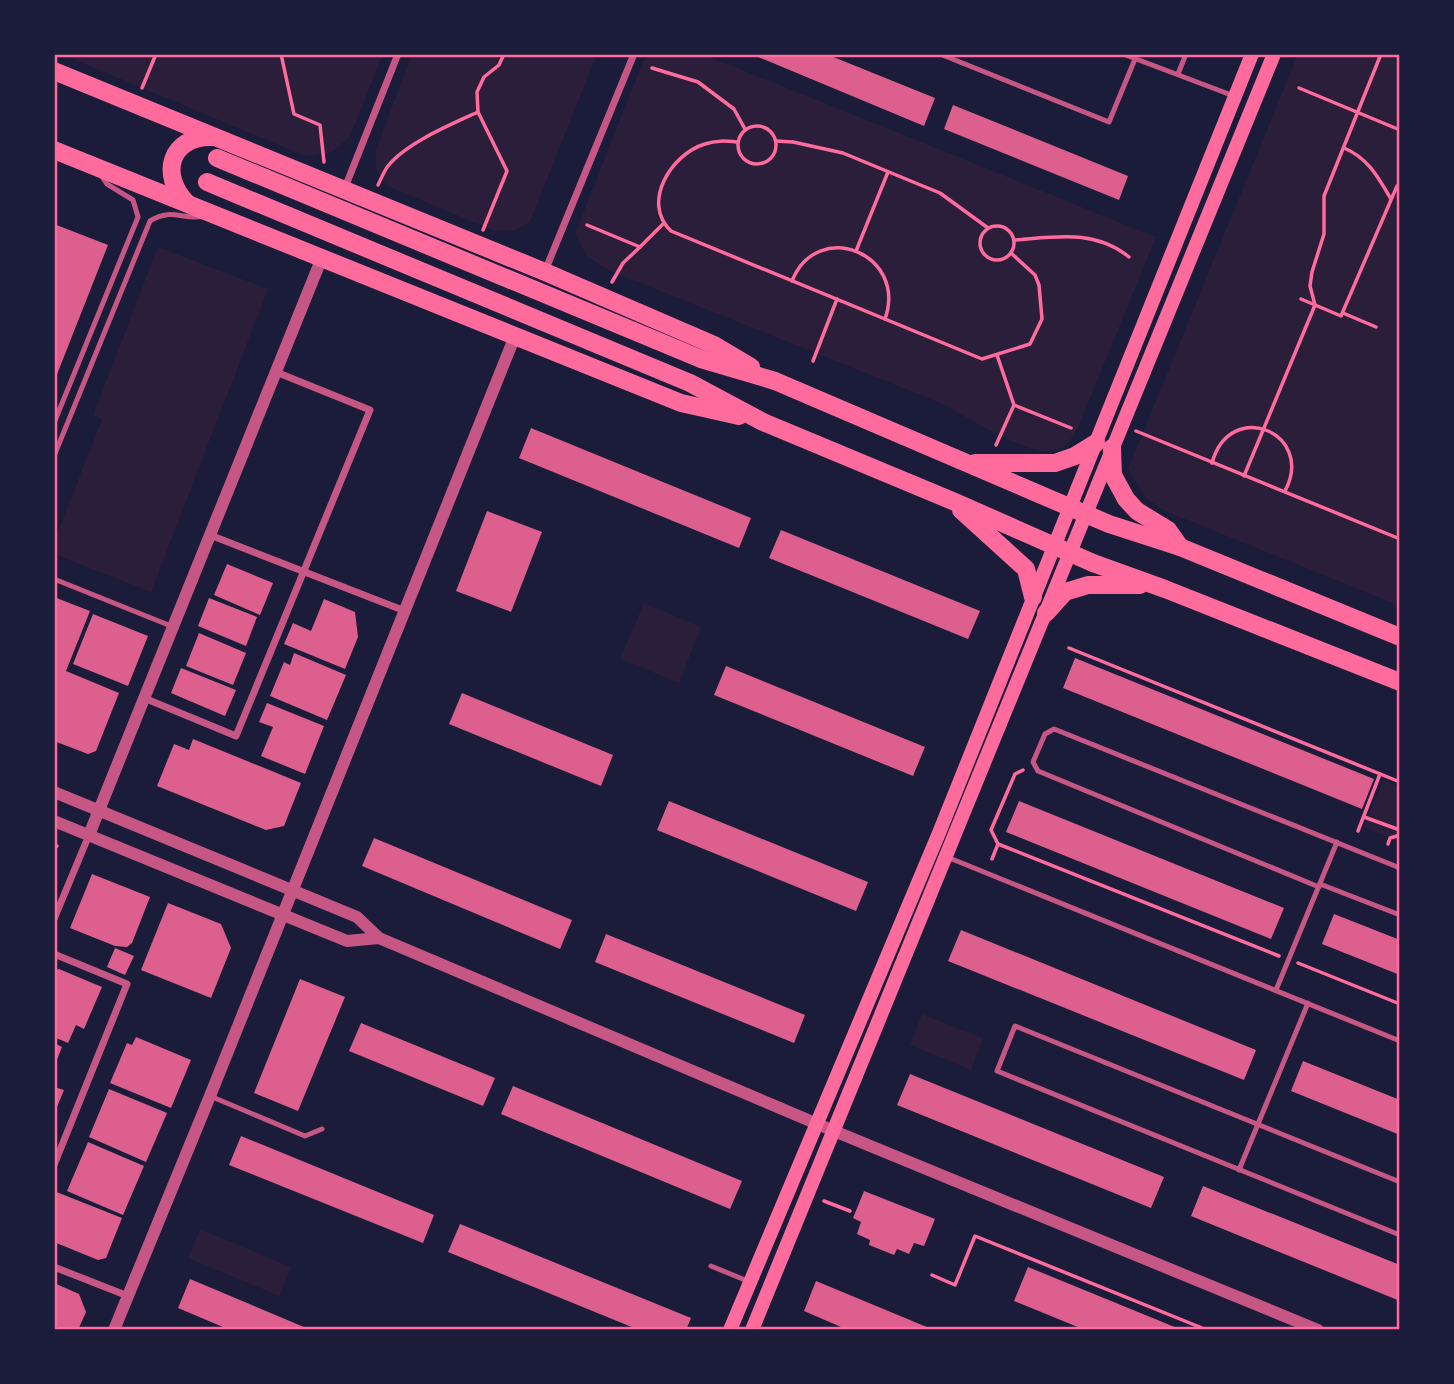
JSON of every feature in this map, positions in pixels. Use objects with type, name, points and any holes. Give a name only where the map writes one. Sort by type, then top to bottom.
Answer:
[{"type":"main road","points":[[1180,547],[1167,530],[1137,511],[1126,499],[1113,475],[1104,446],[1252,54]]},
{"type":"main road","points":[[752,1330],[1046,612],[1062,549],[1104,446],[1274,54]]},
{"type":"main road","points":[[54,71],[545,272],[714,345],[775,381]]},
{"type":"main road","points":[[189,204],[177,192],[172,181],[170,170],[173,159],[187,142],[198,138],[216,138]]},
{"type":"main road","points":[[54,150],[681,403],[763,422]]},
{"type":"main road","points":[[217,158],[701,359],[775,381],[1109,524],[1180,547],[1400,637]]},
{"type":"main road","points":[[207,181],[690,383],[763,422],[1062,549],[1400,682]]},
{"type":"main road","points":[[964,463],[1055,463],[1104,446]]},
{"type":"main road","points":[[955,502],[971,520],[1026,569],[1032,597]]},
{"type":"main road","points":[[730,1330],[939,833],[1032,597],[1062,549]]},
{"type":"main road","points":[[1046,612],[1065,592],[1088,585],[1131,584],[1165,589]]},
{"type":"street","points":[[344,191],[398,54]]},
{"type":"street","points":[[545,272],[634,54]]},
{"type":"street","points":[[54,919],[321,260]]},
{"type":"street","points":[[114,1330],[515,336]]},
{"type":"street","points":[[144,698],[236,736],[370,410],[276,372]]},
{"type":"street","points":[[210,535],[405,611]]},
{"type":"street","points":[[54,792],[357,917],[379,938],[834,1131],[1318,1330]]},
{"type":"street","points":[[54,821],[347,941],[379,938]]},
{"type":"street","points":[[54,954],[127,984],[54,1164]]},
{"type":"street","points":[[54,1266],[128,1296]]},
{"type":"lane","points":[[940,54],[1110,122],[1135,59]]},
{"type":"lane","points":[[1123,54],[1234,96]]},
{"type":"lane","points":[[1178,74],[1186,54]]},
{"type":"lane","points":[[54,423],[138,217],[133,200],[107,184],[96,167]]},
{"type":"lane","points":[[54,456],[150,221],[160,215],[174,213],[191,219],[213,215]]},
{"type":"lane","points":[[54,579],[173,627]]},
{"type":"lane","points":[[1400,867],[1054,729],[1045,734],[1033,762],[1038,771],[1400,915]]},
{"type":"lane","points":[[1276,990],[1336,842]]},
{"type":"lane","points":[[947,857],[1400,1041]]},
{"type":"lane","points":[[1239,1170],[1308,1003]]},
{"type":"lane","points":[[1400,1182],[1015,1026],[997,1071],[1400,1235]]},
{"type":"lane","points":[[210,1096],[305,1136],[323,1129]]},
{"type":"lane","points":[[711,1266],[750,1282]]},
{"type":"path","points":[[142,88],[156,54]]},
{"type":"path","points":[[281,54],[294,114],[320,125],[324,162]]},
{"type":"path","points":[[481,236],[507,171],[478,112],[477,92],[484,77],[499,65],[504,54]]},
{"type":"path","points":[[1244,476],[1315,305],[1310,286],[1324,234],[1324,196],[1381,54]]},
{"type":"path","points":[[652,68],[698,82],[734,109],[745,129]]},
{"type":"path","points":[[1299,88],[1400,130]]},
{"type":"path","points":[[376,189],[388,166],[398,155],[478,112]]},
{"type":"path","points":[[751,126],[764,127],[774,135],[776,148],[769,159],[757,164],[745,160],[738,149],[738,142],[745,129],[751,126]]},
{"type":"path","points":[[776,141],[843,153],[940,193],[988,228]]},
{"type":"path","points":[[738,142],[702,144],[672,167],[663,182],[659,197],[663,224],[671,232],[982,359],[1030,344],[1042,319],[1039,285],[1035,275],[1012,253]]},
{"type":"path","points":[[1344,148],[1356,153],[1374,170],[1391,199]]},
{"type":"path","points":[[856,251],[888,172]]},
{"type":"path","points":[[1301,299],[1341,316],[1391,199],[1397,186],[1400,187]]},
{"type":"path","points":[[612,282],[623,263],[663,224]]},
{"type":"path","points":[[587,225],[640,247]]},
{"type":"path","points":[[1004,227],[1013,235],[1012,253],[997,261],[986,257],[979,242],[981,237],[988,228],[1004,227]]},
{"type":"path","points":[[1014,240],[1084,237],[1114,246],[1129,257]]},
{"type":"path","points":[[792,281],[800,267],[817,253],[830,248],[856,251],[871,259],[885,278],[889,300],[885,319]]},
{"type":"path","points":[[813,361],[836,299]]},
{"type":"path","points":[[1343,313],[1376,327]]},
{"type":"path","points":[[996,445],[1014,405],[997,355]]},
{"type":"path","points":[[1014,405],[1071,428]]},
{"type":"path","points":[[1212,463],[1216,450],[1231,433],[1249,427],[1264,429],[1281,440],[1292,460],[1292,471],[1284,491]]},
{"type":"path","points":[[1131,430],[1400,539]]},
{"type":"path","points":[[1069,648],[1400,782]]},
{"type":"path","points":[[1025,769],[1015,775],[991,830],[998,844],[1277,955]]},
{"type":"path","points":[[1358,831],[1380,774]]},
{"type":"path","points":[[1364,817],[1400,830]]},
{"type":"path","points":[[1388,844],[1390,838],[1400,835]]},
{"type":"path","points":[[992,859],[998,844]]},
{"type":"path","points":[[1300,964],[1400,1004]]},
{"type":"path","points":[[824,1201],[850,1211]]},
{"type":"path","points":[[932,1275],[955,1285],[975,1236],[1207,1330]]},
{"type":"shaded area","points":[[61,54],[383,54],[350,137],[332,152],[305,156]]},
{"type":"shaded area","points":[[412,54],[597,54],[530,222],[513,231],[495,231],[387,186],[376,169],[376,149]]},
{"type":"shaded area","points":[[646,54],[703,54],[1156,237],[1082,418],[1069,442],[1055,451],[1030,448],[943,404],[610,271],[587,256],[575,234]]},
{"type":"shaded area","points":[[1298,54],[1400,54],[1400,606],[1163,510],[1145,497],[1128,469]]},
{"type":"shaded area","points":[[158,247],[268,289],[151,592],[54,554],[54,542],[102,419],[93,415]]},
{"type":"shaded area","points":[[644,603],[701,627],[679,683],[620,659]]},
{"type":"shaded area","points":[[1383,780],[1400,787],[1400,842],[1364,827]]},
{"type":"shaded area","points":[[922,1014],[983,1038],[971,1070],[910,1045]]},
{"type":"shaded area","points":[[200,1229],[291,1267],[279,1296],[188,1258]]},
{"type":"building","points":[[751,54],[826,54],[935,98],[924,126]]},
{"type":"building","points":[[953,105],[1128,176],[1119,200],[944,129]]},
{"type":"building","points":[[54,224],[108,245],[54,382]]},
{"type":"building","points":[[531,428],[751,518],[739,548],[519,458]]},
{"type":"building","points":[[487,511],[542,532],[511,612],[456,591]]},
{"type":"building","points":[[781,530],[980,611],[968,639],[769,558]]},
{"type":"building","points":[[227,564],[273,583],[260,615],[214,595]]},
{"type":"building","points":[[54,597],[90,611],[66,671],[119,693],[96,751],[88,754],[54,741]]},
{"type":"building","points":[[209,598],[257,617],[246,646],[198,626]]},
{"type":"building","points":[[324,599],[355,612],[358,637],[345,669],[284,644],[293,623],[311,631]]},
{"type":"building","points":[[93,614],[148,636],[128,686],[73,664]]},
{"type":"building","points":[[199,633],[246,653],[233,685],[186,666]]},
{"type":"building","points":[[294,653],[346,675],[327,720],[270,696],[284,662],[290,665]]},
{"type":"building","points":[[1075,658],[1374,779],[1362,809],[1063,688]]},
{"type":"building","points":[[726,666],[925,747],[913,776],[714,695]]},
{"type":"building","points":[[181,668],[236,690],[225,716],[171,693]]},
{"type":"building","points":[[462,693],[613,755],[601,786],[449,724]]},
{"type":"building","points":[[267,703],[324,726],[305,774],[261,756],[273,727],[259,722]]},
{"type":"building","points":[[193,739],[301,783],[284,826],[266,830],[157,786],[174,744],[189,750]]},
{"type":"building","points":[[669,801],[868,882],[856,911],[657,830]]},
{"type":"building","points":[[1019,801],[1284,908],[1271,939],[1006,832]]},
{"type":"building","points":[[374,838],[572,920],[560,949],[362,866]]},
{"type":"building","points":[[92,874],[150,897],[132,943],[127,947],[115,946],[70,928]]},
{"type":"building","points":[[168,903],[221,924],[231,948],[211,998],[141,970]]},
{"type":"building","points":[[1334,914],[1400,940],[1400,975],[1322,944]]},
{"type":"building","points":[[961,930],[1256,1050],[1244,1080],[948,961]]},
{"type":"building","points":[[606,934],[805,1015],[794,1043],[595,962]]},
{"type":"building","points":[[115,948],[134,956],[125,975],[107,967]]},
{"type":"building","points":[[59,969],[102,987],[84,1029],[76,1025],[68,1043],[54,1037],[54,971]]},
{"type":"building","points":[[300,979],[345,997],[298,1111],[254,1093]]},
{"type":"building","points":[[361,1023],[495,1078],[483,1106],[349,1051]]},
{"type":"building","points":[[136,1037],[191,1060],[171,1108],[110,1083],[127,1043],[132,1045]]},
{"type":"building","points":[[54,1043],[62,1047],[54,1067]]},
{"type":"building","points":[[1303,1061],[1400,1100],[1400,1135],[1291,1091]]},
{"type":"building","points":[[910,1074],[1164,1177],[1151,1208],[897,1105]]},
{"type":"building","points":[[513,1086],[742,1181],[730,1209],[501,1114]]},
{"type":"building","points":[[54,1087],[64,1090],[54,1114]]},
{"type":"building","points":[[109,1089],[167,1113],[146,1162],[89,1137]]},
{"type":"building","points":[[241,1136],[434,1215],[423,1243],[229,1165]]},
{"type":"building","points":[[88,1142],[144,1166],[123,1215],[67,1191]]},
{"type":"building","points":[[1203,1186],[1400,1265],[1400,1301],[1191,1216]]},
{"type":"building","points":[[54,1191],[122,1218],[106,1258],[98,1260],[54,1242]]},
{"type":"building","points":[[864,1191],[935,1219],[924,1246],[914,1243],[909,1254],[897,1249],[894,1255],[869,1245],[870,1240],[857,1234],[861,1222],[853,1218]]},
{"type":"building","points":[[460,1224],[691,1318],[686,1330],[639,1330],[448,1252]]},
{"type":"building","points":[[1028,1267],[1182,1330],[1085,1330],[1014,1301]]},
{"type":"building","points":[[190,1279],[311,1330],[230,1330],[178,1308]]},
{"type":"building","points":[[816,1281],[934,1330],[848,1330],[804,1311]]},
{"type":"building","points":[[54,1283],[79,1294],[86,1312],[78,1330],[54,1330]]}]
